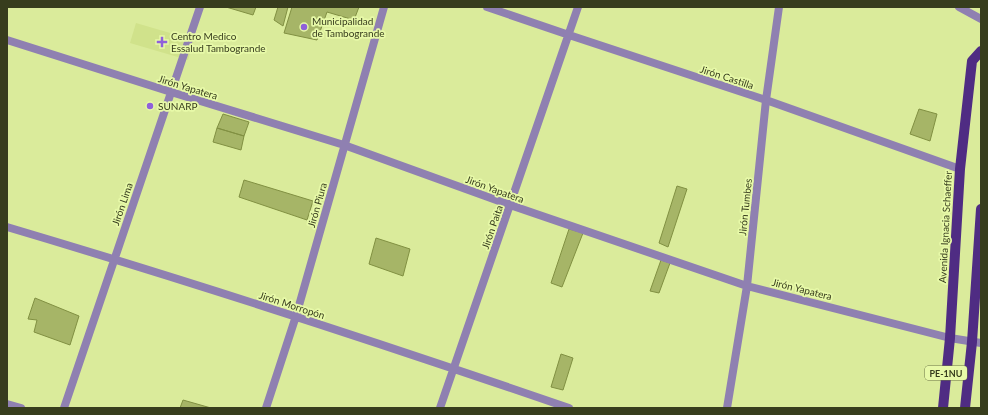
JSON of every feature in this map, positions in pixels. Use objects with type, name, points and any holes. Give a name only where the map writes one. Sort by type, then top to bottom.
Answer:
[{"type":"main road","name":"Avenida Ignacia Schaeffer","points":[[943,408],[950,338],[960,169],[972,61],[981,51]]},
{"type":"main road","name":"PE-1NU","points":[[965,408],[976,343],[981,209]]},
{"type":"street","name":"Jirón Lima","points":[[64,408],[200,7]]},
{"type":"street","name":"Jirón Piura","points":[[266,408],[296,316],[384,7]]},
{"type":"street","name":"Jirón Castilla","points":[[487,7],[766,100],[960,169]]},
{"type":"street","name":"Jirón Paita","points":[[440,408],[578,7]]},
{"type":"street","name":"Jirón Tumbes","points":[[727,408],[748,286],[766,100],[779,7]]},
{"type":"street","points":[[959,7],[981,19]]},
{"type":"street","name":"Jirón Yapatera","points":[[7,40],[344,145],[510,206],[748,286],[950,338],[976,343]]},
{"type":"street","name":"Jirón Morropón","points":[[7,227],[296,316],[569,408]]},
{"type":"street","points":[[7,404],[21,408]]},
{"type":"shaded area","name":"Centro Medico Essalud Tambogrande","points":[[136,23],[194,40],[188,60],[130,43]]},
{"type":"building","points":[[226,7],[256,7],[253,15]]},
{"type":"building","points":[[278,7],[288,7],[283,26],[274,20]]},
{"type":"building","name":"Municipalidad de Tambogrande","points":[[292,7],[359,7],[354,20],[327,12],[317,40],[284,33]]},
{"type":"building","points":[[919,109],[937,114],[930,141],[910,134]]},
{"type":"building","points":[[223,114],[249,122],[244,136],[217,128]]},
{"type":"building","points":[[217,128],[244,136],[241,150],[213,142]]},
{"type":"building","points":[[244,180],[313,201],[307,220],[239,197]]},
{"type":"building","points":[[677,186],[687,189],[668,247],[659,243]]},
{"type":"building","points":[[569,229],[583,233],[562,287],[551,283]]},
{"type":"building","points":[[376,238],[410,249],[403,276],[369,264]]},
{"type":"building","points":[[661,260],[670,263],[659,293],[650,291]]},
{"type":"building","points":[[35,298],[79,316],[70,345],[34,332],[37,320],[28,319]]},
{"type":"building","points":[[561,354],[573,358],[563,390],[551,387]]},
{"type":"building","points":[[183,400],[211,408],[180,408]]},
{"type":"place","name":"Municipalidad de Tambogrande","points":[[304,27]]},
{"type":"place","name":"Centro Medico Essalud Tambogrande","points":[[162,42]]},
{"type":"place","name":"SUNARP","points":[[150,106]]}]
